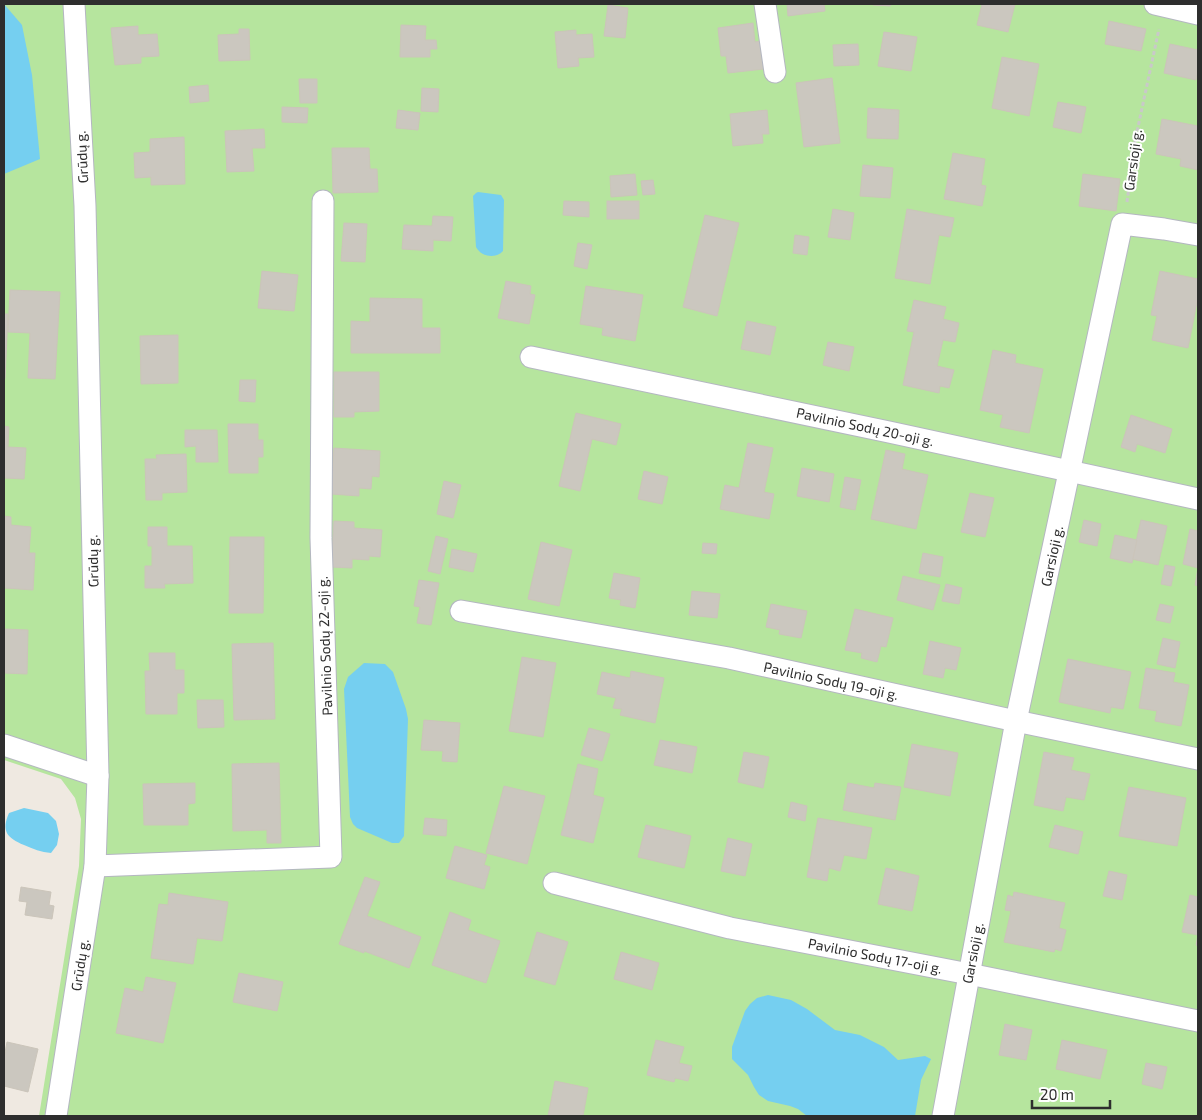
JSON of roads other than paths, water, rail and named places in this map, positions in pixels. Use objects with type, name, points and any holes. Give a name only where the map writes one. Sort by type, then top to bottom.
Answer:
[{"type":"street","name":"Grūdų g.","points":[[56,1116],[95,866],[98,776],[85,206],[74,4]]},
{"type":"street","points":[[765,4],[775,72]]},
{"type":"street","points":[[1160,5],[1198,14]]},
{"type":"street","name":"Pavilnio Sodų 22-oji g.","points":[[95,866],[331,857],[321,538],[323,201]]},
{"type":"street","name":"Garsioji g.","points":[[943,1116],[1016,721],[1122,224],[1198,235]]},
{"type":"street","name":"Pavilnio Sodų 20-oji g.","points":[[531,357],[1198,499]]},
{"type":"street","name":"Pavilnio Sodų 19-oji g.","points":[[461,611],[729,658],[1198,759]]},
{"type":"street","points":[[4,745],[98,776]]},
{"type":"street","name":"Pavilnio Sodų 17-oji g.","points":[[554,882],[730,928],[1198,1021]]},
{"type":"water","points":[[4,4],[22,25],[32,75],[40,159],[4,174]]},
{"type":"water","points":[[478,192],[501,195],[504,200],[503,251],[497,255],[485,255],[476,247],[473,196]]},
{"type":"water","points":[[364,663],[385,664],[393,672],[408,719],[404,836],[399,843],[392,843],[357,828],[350,817],[344,689],[348,677]]},
{"type":"water","points":[[24,808],[48,813],[56,821],[59,834],[57,845],[51,853],[37,850],[13,840],[7,833],[6,825],[9,813]]},
{"type":"water","points":[[768,995],[791,1000],[807,1009],[835,1030],[860,1035],[884,1047],[898,1060],[925,1056],[931,1059],[921,1080],[915,1116],[807,1116],[798,1109],[768,1101],[759,1095],[748,1075],[732,1059],[732,1047],[745,1011],[757,998]]}]
